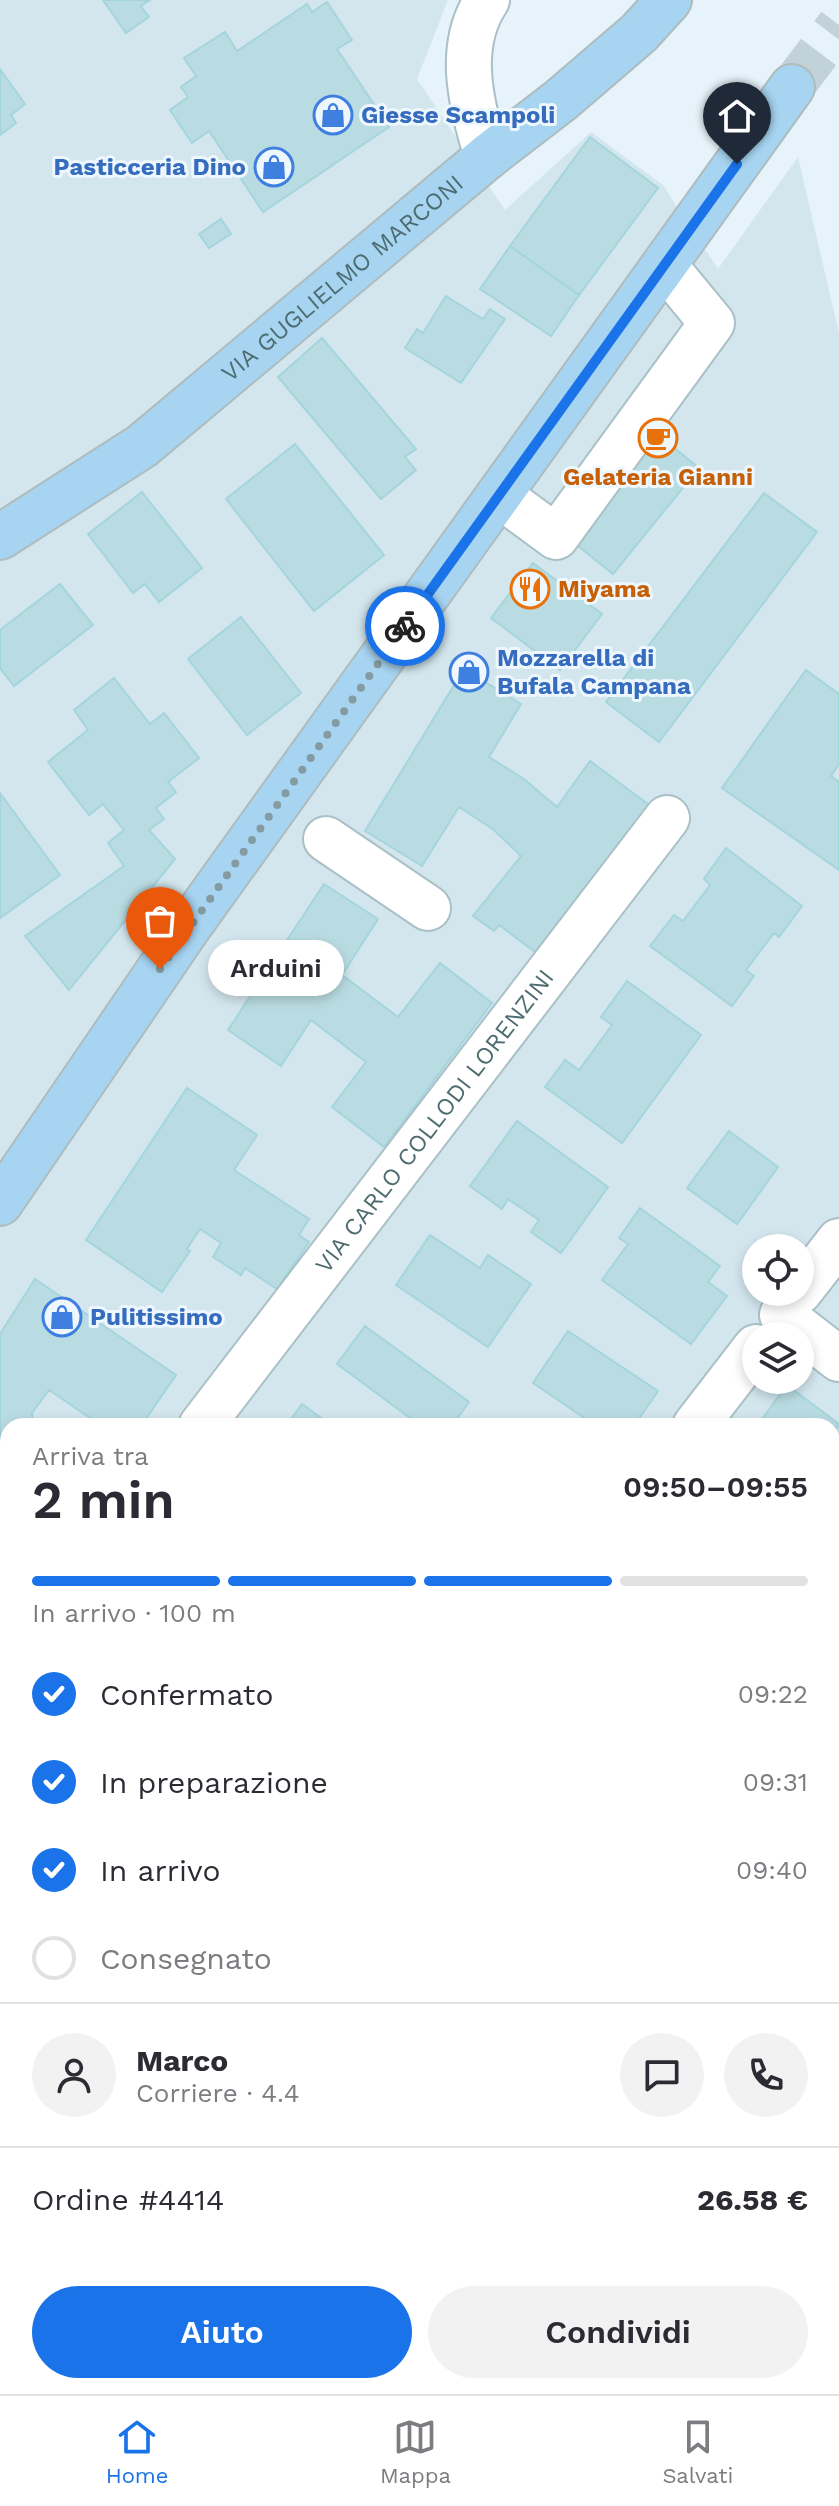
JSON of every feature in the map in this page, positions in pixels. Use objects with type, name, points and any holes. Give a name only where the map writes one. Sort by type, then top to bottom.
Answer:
[{"type":"main road","name":"VIA GUGLIELMO MARCONI","points":[[0,537],[142,446],[487,157],[572,90],[639,33],[669,0]]},
{"type":"main road","points":[[0,1203],[187,929],[792,87]]},
{"type":"street","points":[[487,0],[468,54],[470,99],[487,157]]},
{"type":"street","points":[[499,495],[556,537],[712,323],[665,266]]},
{"type":"street","name":"VIA CARLO COLLODI LORENZINI","points":[[207,1418],[667,818]]},
{"type":"street","points":[[326,839],[428,908]]},
{"type":"street","points":[[701,1418],[839,1241]]},
{"type":"street","points":[[780,1316],[839,1359]]},
{"type":"shaded area","points":[[0,0],[448,0],[417,79],[505,210],[591,132],[663,185],[718,269],[798,157],[839,333],[839,1418],[0,1418]]},
{"type":"building","points":[[103,0],[150,0],[141,6],[149,17],[126,33]]},
{"type":"building","points":[[327,2],[352,40],[337,49],[389,127],[263,212],[209,131],[192,143],[170,110],[188,97],[181,87],[196,76],[184,58],[225,32],[237,51],[307,4],[312,12]]},
{"type":"building","points":[[0,69],[25,104],[11,115],[16,123],[0,135]]},
{"type":"building","points":[[590,137],[658,188],[579,295],[510,246]]},
{"type":"building","points":[[221,219],[231,234],[209,248],[199,234]]},
{"type":"building","points":[[510,246],[579,295],[551,336],[480,289]]},
{"type":"building","points":[[446,296],[483,319],[490,309],[505,319],[461,383],[405,348],[417,329],[423,333]]},
{"type":"building","points":[[322,338],[416,449],[405,457],[416,470],[381,499],[278,377]]},
{"type":"building","points":[[653,431],[699,468],[613,574],[567,537]]},
{"type":"building","points":[[295,444],[384,555],[314,611],[226,499]]},
{"type":"building","points":[[142,492],[202,568],[159,602],[145,584],[133,593],[88,534]]},
{"type":"building","points":[[764,493],[817,532],[659,742],[606,702]]},
{"type":"building","points":[[533,563],[602,614],[560,670],[491,618]]},
{"type":"building","points":[[60,584],[93,625],[14,686],[0,668],[0,630]]},
{"type":"building","points":[[241,617],[301,693],[247,735],[188,659]]},
{"type":"building","points":[[464,669],[521,704],[489,757],[524,779],[557,807],[590,761],[649,805],[535,952],[499,925],[494,931],[473,916],[521,856],[494,830],[459,807],[422,866],[365,831]]},
{"type":"building","points":[[806,670],[839,694],[839,764],[831,776],[839,782],[839,870],[722,788]]},
{"type":"building","points":[[114,678],[150,724],[164,713],[199,758],[168,782],[176,792],[156,808],[164,819],[149,830],[175,859],[69,990],[25,936],[124,866],[108,843],[124,830],[103,804],[89,815],[48,762],[88,730],[74,710]]},
{"type":"building","points":[[0,793],[60,875],[0,918]]},
{"type":"building","points":[[726,848],[802,906],[779,937],[774,933],[746,970],[754,976],[732,1006],[650,946],[674,915],[683,921],[710,885],[704,879]]},
{"type":"building","points":[[324,884],[378,919],[342,975],[398,1017],[440,963],[492,1003],[384,1147],[332,1107],[366,1062],[311,1020],[281,1066],[228,1030]]},
{"type":"building","points":[[627,981],[701,1035],[622,1143],[545,1087],[565,1060],[579,1070],[612,1025],[601,1017]]},
{"type":"building","points":[[187,1088],[257,1135],[234,1170],[309,1219],[299,1235],[309,1242],[277,1289],[245,1268],[241,1275],[213,1257],[221,1243],[200,1229],[187,1249],[190,1251],[162,1292],[86,1240]]},
{"type":"building","points":[[517,1121],[608,1187],[561,1253],[531,1232],[539,1220],[508,1199],[502,1209],[470,1186]]},
{"type":"building","points":[[729,1131],[778,1167],[737,1224],[687,1188]]},
{"type":"building","points":[[640,1208],[720,1266],[708,1282],[727,1296],[691,1344],[602,1280],[628,1244],[619,1238]]},
{"type":"building","points":[[430,1235],[480,1268],[488,1255],[531,1284],[488,1347],[396,1285]]},
{"type":"building","points":[[35,1279],[176,1375],[146,1418],[90,1418],[49,1390],[32,1413],[32,1418],[0,1418],[0,1334]]},
{"type":"building","points":[[365,1326],[469,1402],[458,1418],[410,1418],[337,1364]]},
{"type":"building","points":[[568,1331],[658,1391],[639,1418],[584,1418],[533,1383]]},
{"type":"building","points":[[780,1394],[799,1394],[831,1418],[763,1418]]},
{"type":"building","points":[[302,1404],[321,1418],[292,1418]]},
{"type":"tunnel","points":[[792,87],[839,25]]},
{"type":"way so far","points":[[160,969],[405,626]]},
{"type":"place","name":"Giesse Scampoli","points":[[333,115]]},
{"type":"place","name":"Pasticceria Dino","points":[[274,167]]},
{"type":"place","name":"Gelateria Gianni","points":[[658,438]]},
{"type":"place","name":"Miyama","points":[[530,589]]},
{"type":"place","name":"Mozzarella di Bufala Campana","points":[[469,672]]},
{"type":"place","name":"Arduini","points":[[160,969]]},
{"type":"place","name":"Pulitissimo","points":[[62,1317]]},
{"type":"route","points":[[405,626],[737,164]]}]
